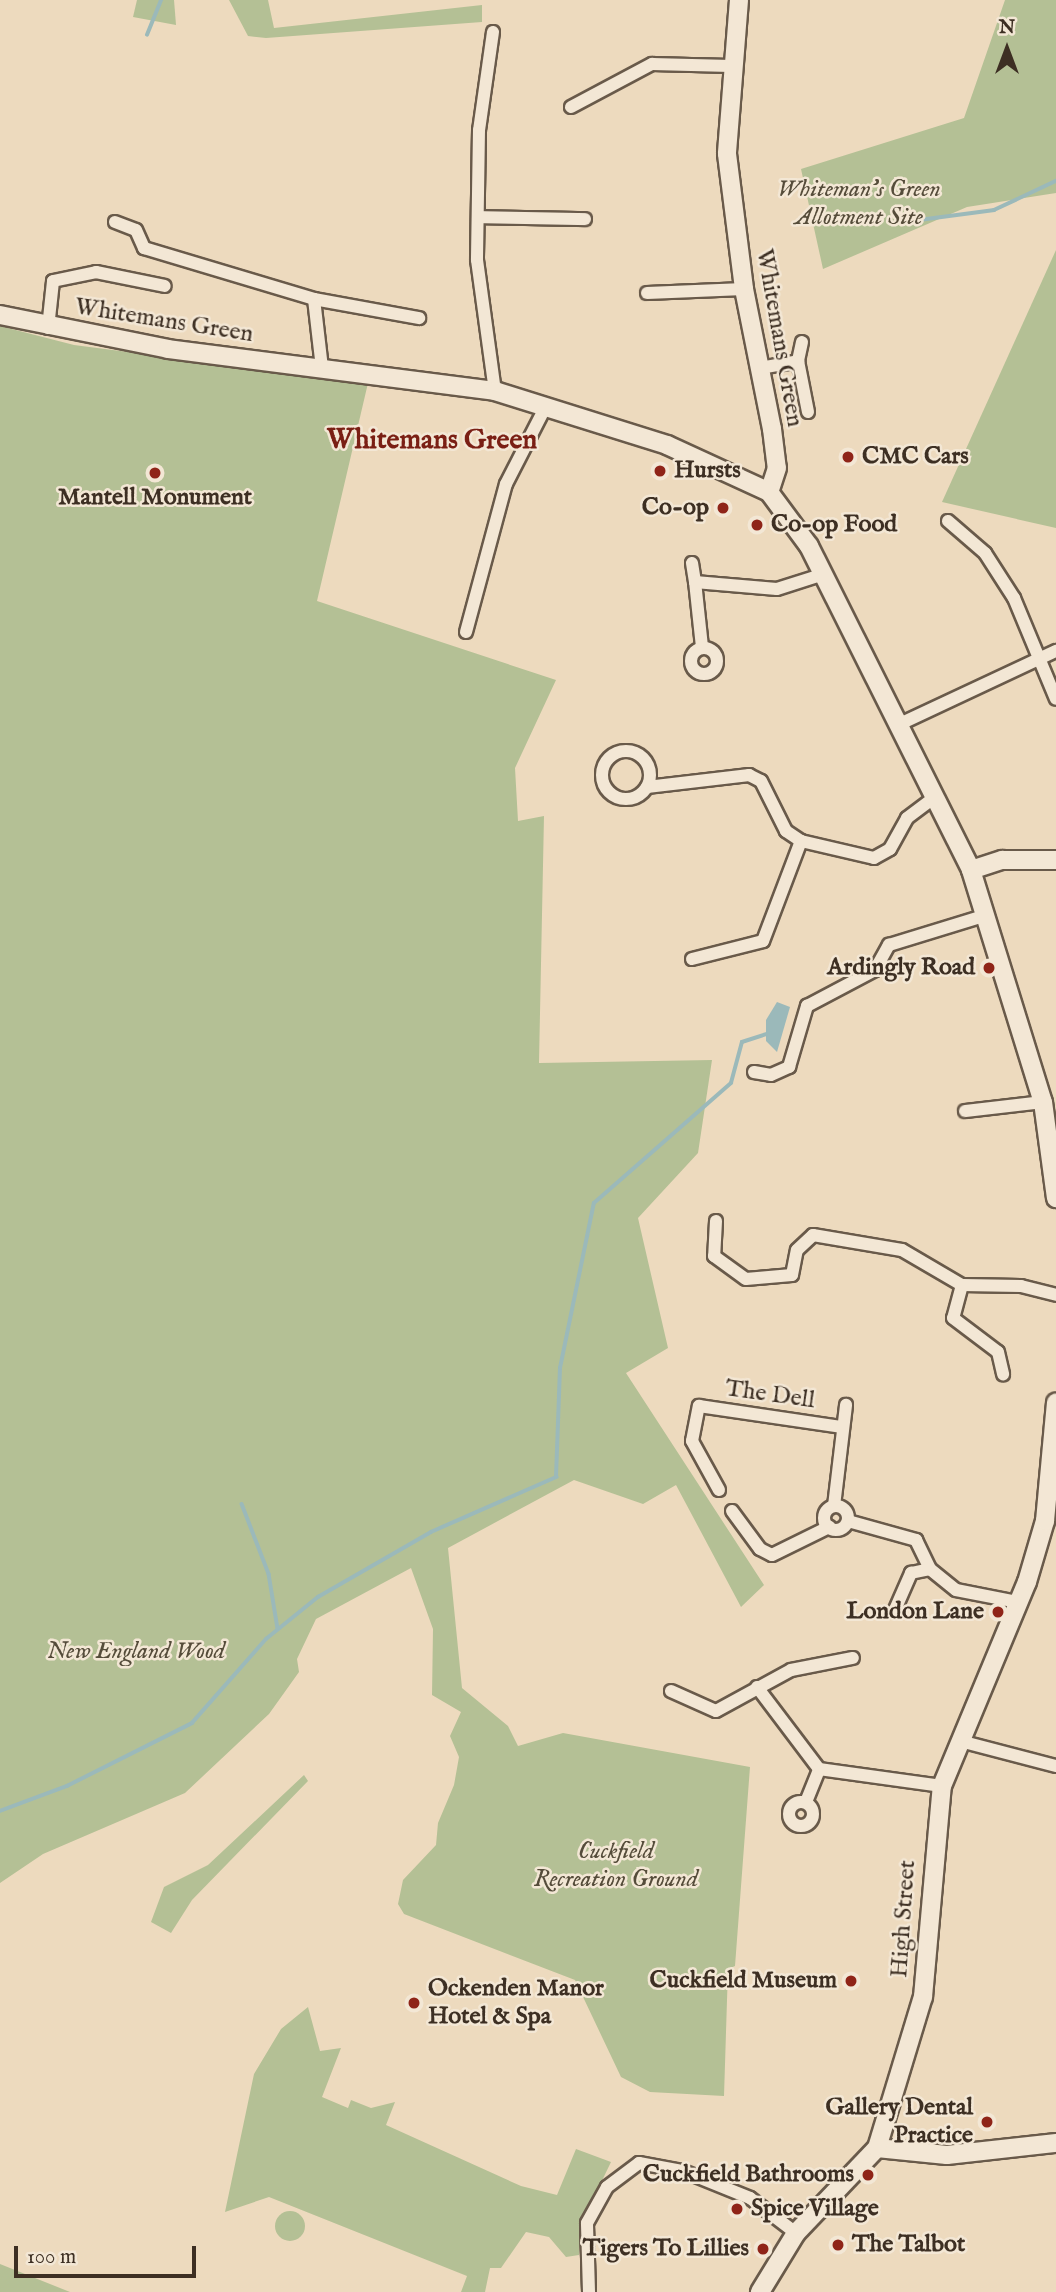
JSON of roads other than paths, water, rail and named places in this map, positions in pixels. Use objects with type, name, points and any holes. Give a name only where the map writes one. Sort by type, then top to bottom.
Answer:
[{"type":"main road","name":"Whitemans Green","points":[[0,315],[48,328],[495,391],[667,445],[769,492],[777,468],[744,289],[727,154],[731,66],[739,0]]},
{"type":"main road","points":[[769,492],[824,574],[902,723],[971,870],[983,916],[1044,1102],[1056,1198]]},
{"type":"main road","points":[[971,870],[1002,860],[1056,860]]},
{"type":"main road","name":"High Street","points":[[760,2292],[796,2233],[877,2148],[923,1997],[942,1786],[1050,1524],[1056,1403]]},
{"type":"main road","points":[[877,2148],[947,2155],[1056,2143]]},
{"type":"street","points":[[493,32],[479,130],[478,217],[480,312],[495,391]]},
{"type":"street","points":[[571,107],[652,64],[731,66]]},
{"type":"street","points":[[478,217],[585,219]]},
{"type":"street","points":[[115,222],[136,230],[144,248],[314,299],[419,318]]},
{"type":"street","points":[[48,328],[53,281],[96,272],[165,286]]},
{"type":"street","points":[[647,293],[744,289]]},
{"type":"street","points":[[314,299],[322,368]]},
{"type":"street","points":[[802,342],[797,361],[808,412]]},
{"type":"street","points":[[760,368],[797,361]]},
{"type":"street","points":[[466,632],[506,484],[546,406]]},
{"type":"street","points":[[948,521],[985,553],[1014,598],[1056,699]]},
{"type":"street","points":[[692,563],[702,647]]},
{"type":"street","points":[[695,582],[777,589],[824,574]]},
{"type":"street","points":[[902,723],[1056,651]]},
{"type":"street","points":[[647,787],[749,775],[761,781],[786,831],[801,841],[874,858],[890,849],[907,818],[935,797]]},
{"type":"street","points":[[692,959],[763,941],[801,841]]},
{"type":"street","points":[[754,1072],[771,1075],[789,1067],[807,1006],[875,970],[889,945],[983,916]]},
{"type":"street","points":[[965,1111],[1044,1102]]},
{"type":"street","points":[[716,1221],[715,1256],[746,1279],[792,1275],[797,1250],[813,1235],[902,1250],[962,1285],[1021,1286],[1056,1295]]},
{"type":"street","points":[[962,1285],[953,1318],[998,1352],[1003,1374]]},
{"type":"street","points":[[829,1527],[824,1517],[834,1506],[846,1405]]},
{"type":"street","name":"The Dell","points":[[719,1490],[692,1441],[699,1406],[842,1427]]},
{"type":"street","points":[[834,1506],[845,1510],[848,1521]]},
{"type":"street","points":[[732,1511],[760,1549],[772,1555],[829,1527],[840,1529],[848,1521]]},
{"type":"street","points":[[848,1521],[916,1540],[930,1569],[956,1590],[1017,1602]]},
{"type":"street","points":[[894,1612],[911,1573],[930,1569]]},
{"type":"street","points":[[671,1691],[716,1711],[791,1670],[853,1658]]},
{"type":"street","points":[[757,1687],[819,1769],[942,1786]]},
{"type":"street","points":[[960,1741],[1056,1766]]},
{"type":"street","points":[[806,1802],[819,1769]]},
{"type":"street","points":[[589,2292],[587,2223],[607,2188],[639,2163],[683,2171],[750,2198],[796,2233]]},
{"type":"water","points":[[777,1002],[790,1007],[777,1052],[766,1041],[766,1020]]},
{"type":"waterway","points":[[147,35],[161,0]]},
{"type":"waterway","points":[[904,222],[994,210],[1056,181]]},
{"type":"waterway","points":[[0,1811],[67,1786],[192,1723],[266,1639],[318,1597],[431,1532],[556,1477],[560,1368],[594,1203],[731,1083],[742,1042],[766,1034]]},
{"type":"waterway","points":[[242,1504],[269,1574],[278,1629]]},
{"type":"place","name":"CMC Cars","points":[[848,457]]},
{"type":"place","name":"Hursts","points":[[660,471]]},
{"type":"place","name":"Mantell Monument","points":[[155,473]]},
{"type":"place","name":"Co-op","points":[[723,508]]},
{"type":"place","name":"Co-op Food","points":[[757,525]]},
{"type":"place","name":"Ardingly Road","points":[[989,968]]},
{"type":"place","name":"London Lane","points":[[998,1612]]},
{"type":"place","name":"Cuckfield Museum","points":[[851,1981]]},
{"type":"place","name":"Ockenden Manor Hotel & Spa","points":[[414,2003]]},
{"type":"place","name":"Gallery Dental Practice","points":[[987,2122]]},
{"type":"place","name":"Cuckfield Bathrooms","points":[[868,2175]]},
{"type":"place","name":"Spice Village","points":[[737,2209]]},
{"type":"place","name":"The Talbot","points":[[838,2245]]},
{"type":"place","name":"Tigers To Lillies","points":[[763,2249]]},
{"type":"district","name":"Whitemans Green","points":[[432,441]]},
{"type":"park label","name":"Whiteman's Green Allotment Site","points":[[859,204]]},
{"type":"park label","name":"New England Wood","points":[[136,1652]]},
{"type":"park label","name":"Cuckfield Recreation Ground","points":[[616,1866]]}]
